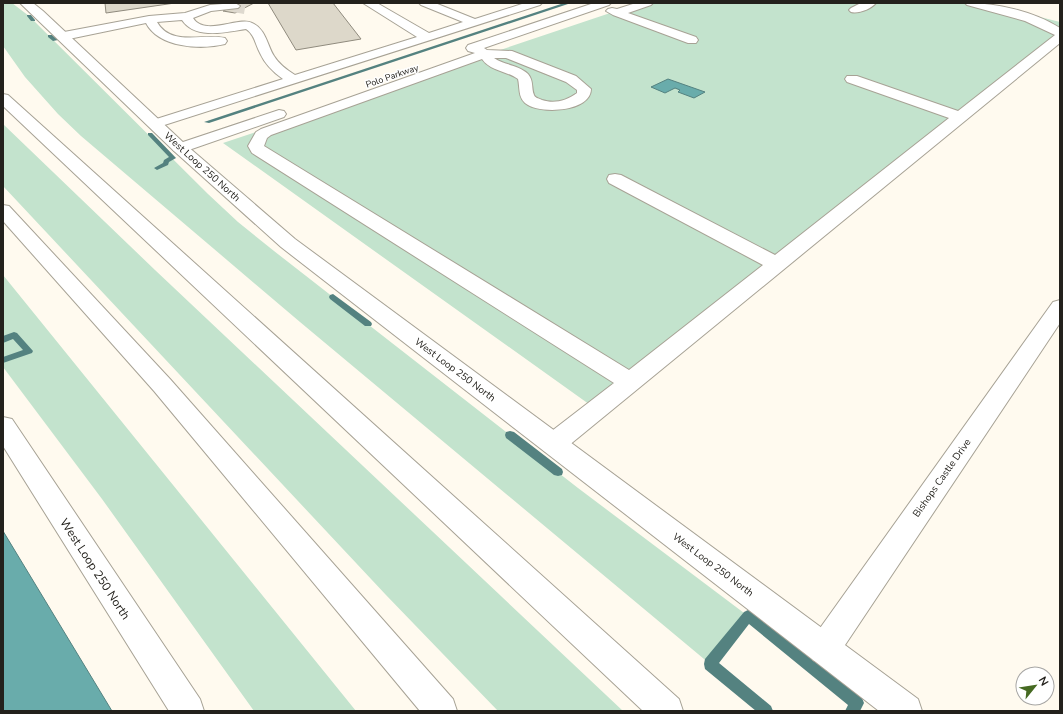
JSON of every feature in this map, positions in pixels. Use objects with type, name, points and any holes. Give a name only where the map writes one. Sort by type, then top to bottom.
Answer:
[{"type":"main road","name":"West Loop 250 North","points":[[26,3],[39,12],[180,148],[288,243],[906,711]]},
{"type":"main road","points":[[369,3],[428,38]]},
{"type":"main road","points":[[425,3],[475,22]]},
{"type":"main road","points":[[155,124],[536,3]]},
{"type":"main road","points":[[617,13],[646,3]]},
{"type":"main road","points":[[855,10],[870,3]]},
{"type":"main road","points":[[971,3],[1023,17],[1060,33]]},
{"type":"main road","points":[[601,4],[617,13],[692,40]]},
{"type":"main road","name":"Polo Parkway","points":[[180,148],[479,51],[601,4]]},
{"type":"main road","points":[[64,36],[149,19],[186,16],[210,8],[234,6]]},
{"type":"main road","points":[[186,16],[192,24],[201,28],[218,29],[251,21],[260,35],[266,53],[275,66],[293,80]]},
{"type":"main road","points":[[149,19],[155,29],[163,35],[173,39],[199,42],[238,39],[260,35]]},
{"type":"main road","points":[[553,444],[1060,37]]},
{"type":"main road","points":[[479,51],[490,62],[515,72],[524,78],[526,94],[529,99],[538,104],[544,106],[565,105],[576,101],[584,95],[584,89],[572,79],[508,54],[479,51],[266,132],[261,135],[256,146],[258,150],[630,382]]},
{"type":"main road","points":[[852,79],[960,117]]},
{"type":"main road","points":[[3,83],[39,131]]},
{"type":"main road","points":[[3,98],[667,711]]},
{"type":"main road","points":[[615,179],[777,264]]},
{"type":"main road","points":[[3,210],[162,385],[441,711]]},
{"type":"main road","points":[[3,223],[25,234]]},
{"type":"main road","name":"Bishops Castle Drive","points":[[824,649],[1060,307]]},
{"type":"main road","name":"West Loop 250 North","points":[[3,426],[188,711]]},
{"type":"green space","points":[[3,3],[12,3],[29,16],[238,222],[578,488],[748,616],[710,664],[300,322],[81,136],[58,114],[25,77],[3,46]]},
{"type":"green space","points":[[640,3],[984,3],[1060,22],[1060,41],[593,407],[223,143]]},
{"type":"green space","points":[[3,124],[155,270],[623,711],[498,711],[386,595],[3,186]]},
{"type":"green space","points":[[3,275],[356,711],[254,711],[102,499],[3,367]]},
{"type":"water","points":[[668,79],[705,92],[694,98],[678,92],[680,90],[675,88],[665,93],[651,87]]},
{"type":"water","points":[[3,531],[112,711],[3,711]]},
{"type":"building","points":[[105,3],[175,3],[106,13]]},
{"type":"building","points":[[239,3],[254,3],[235,13],[223,11]]},
{"type":"building","points":[[268,3],[333,3],[361,39],[296,50]]},
{"type":"waterway","points":[[207,122],[569,3]]},
{"type":"waterway","points":[[29,16],[33,20]]},
{"type":"waterway","points":[[50,36],[55,40]]},
{"type":"waterway","points":[[150,134],[173,158],[166,161],[166,164],[157,168]]},
{"type":"waterway","points":[[333,297],[368,324]]},
{"type":"waterway","points":[[3,340],[14,335],[29,351],[3,360]]},
{"type":"waterway","points":[[510,435],[558,472]]},
{"type":"waterway","points":[[766,711],[710,664],[748,616],[857,703],[852,711]]},
{"type":"tunnel","points":[[234,6],[245,8]]}]
